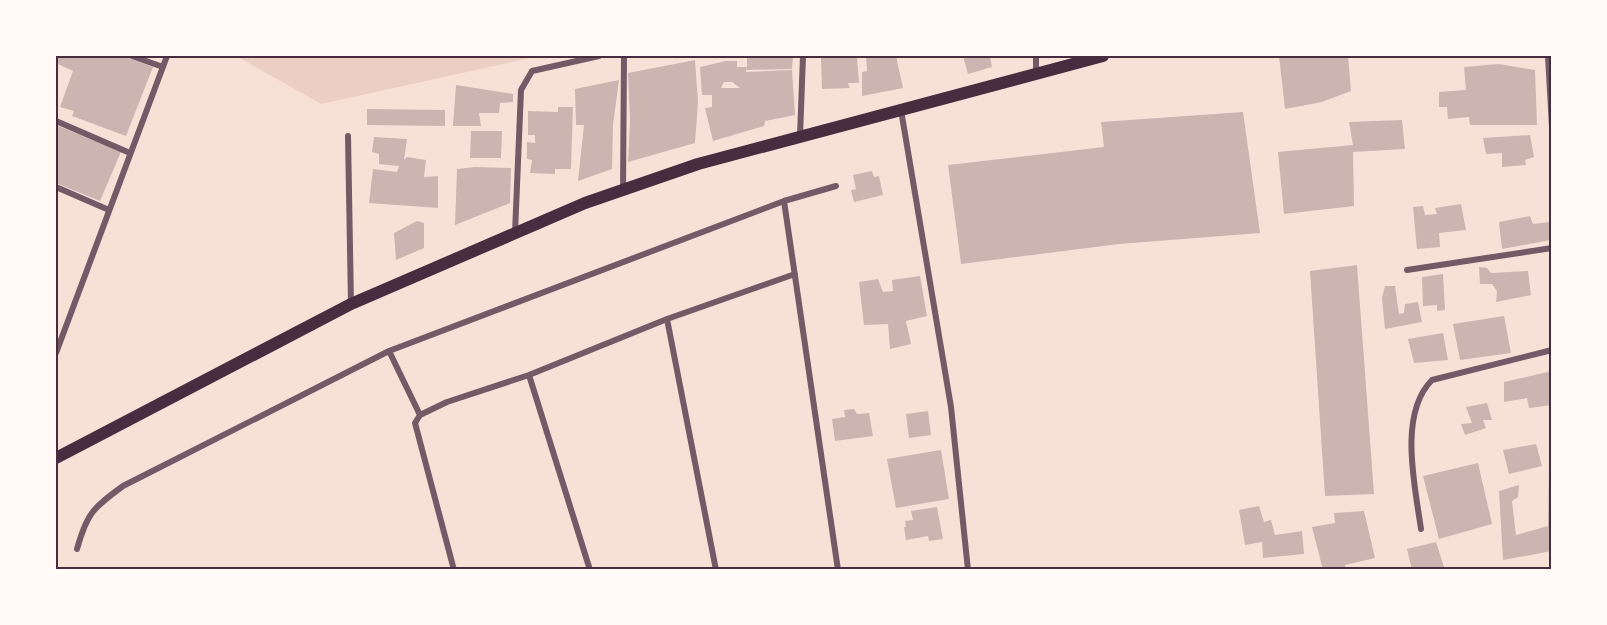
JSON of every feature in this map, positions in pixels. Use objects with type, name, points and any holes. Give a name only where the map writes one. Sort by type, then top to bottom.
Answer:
[{"type":"main road","points":[[56,458],[351,304],[515,233],[623,190],[698,164],[1036,71],[1103,56]]},
{"type":"street","points":[[132,56],[163,67]]},
{"type":"street","points":[[56,353],[167,56]]},
{"type":"street","points":[[515,233],[521,90],[526,78],[532,71],[599,56]]},
{"type":"street","points":[[623,190],[624,56]]},
{"type":"street","points":[[800,136],[803,56]]},
{"type":"street","points":[[1036,56],[1036,71]]},
{"type":"street","points":[[1548,56],[1551,127]]},
{"type":"street","points":[[901,108],[951,407],[968,570]]},
{"type":"street","points":[[56,121],[130,153]]},
{"type":"street","points":[[348,136],[351,304]]},
{"type":"street","points":[[77,549],[85,520],[99,504],[123,486],[389,351],[784,201],[836,186]]},
{"type":"street","points":[[56,187],[109,210]]},
{"type":"street","points":[[784,201],[838,570]]},
{"type":"street","points":[[1407,270],[1551,248]]},
{"type":"street","points":[[454,570],[415,423],[420,415],[447,402],[529,375],[667,319],[795,274]]},
{"type":"street","points":[[667,319],[716,570]]},
{"type":"street","points":[[1421,529],[1412,462],[1413,434],[1418,402],[1423,389],[1432,380],[1551,350]]},
{"type":"street","points":[[389,351],[420,415]]},
{"type":"street","points":[[529,375],[590,570]]},
{"type":"shaded area","points":[[236,56],[539,56],[321,104]]},
{"type":"building","points":[[56,56],[123,56],[153,67],[126,136],[72,116],[74,111],[60,107],[73,71],[56,63]]},
{"type":"building","points":[[747,56],[793,56],[792,69],[747,70]]},
{"type":"building","points":[[866,56],[896,56],[903,88],[862,96],[862,72],[867,71]]},
{"type":"building","points":[[963,56],[990,56],[992,67],[968,74]]},
{"type":"building","points":[[1279,56],[1348,56],[1351,91],[1322,102],[1285,109]]},
{"type":"building","points":[[857,57],[859,83],[848,83],[850,88],[822,89],[821,58]]},
{"type":"building","points":[[695,60],[698,102],[695,143],[628,162],[630,121],[628,73]]},
{"type":"building","points":[[737,61],[737,67],[747,67],[746,72],[792,70],[795,115],[765,121],[764,126],[713,141],[705,108],[712,107],[712,95],[702,95],[700,67]],"holes":[[[724,82],[732,82],[740,88],[721,88]]]},
{"type":"building","points":[[1498,64],[1535,70],[1537,125],[1470,125],[1469,117],[1448,119],[1447,107],[1439,107],[1439,92],[1466,90],[1464,67]]},
{"type":"building","points":[[619,80],[613,125],[612,169],[578,181],[584,125],[576,125],[575,89]]},
{"type":"building","points":[[456,85],[513,94],[513,102],[500,103],[499,113],[479,113],[481,126],[453,126]]},
{"type":"building","points":[[558,107],[573,107],[571,169],[555,169],[555,174],[530,173],[532,160],[527,159],[527,142],[535,143],[535,135],[528,135],[528,111],[558,112]]},
{"type":"building","points":[[367,109],[445,110],[445,126],[367,125]]},
{"type":"building","points":[[1243,112],[1260,233],[1119,244],[961,264],[948,165],[1104,147],[1101,122]]},
{"type":"building","points":[[1402,120],[1405,149],[1353,152],[1354,206],[1284,214],[1278,152],[1353,145],[1349,122]]},
{"type":"building","points":[[56,125],[121,152],[100,201],[56,183]]},
{"type":"building","points":[[471,131],[502,131],[501,158],[470,158]]},
{"type":"building","points":[[1530,135],[1534,157],[1525,160],[1526,165],[1502,167],[1502,153],[1486,154],[1483,138]]},
{"type":"building","points":[[374,137],[407,139],[404,160],[407,157],[426,160],[424,177],[438,176],[438,208],[369,203],[373,169],[397,172],[399,166],[379,164],[379,154],[372,152]]},
{"type":"building","points":[[511,168],[510,203],[455,225],[457,169]]},
{"type":"building","points":[[872,171],[874,177],[879,176],[883,195],[854,202],[851,190],[856,189],[853,175]]},
{"type":"building","points":[[1461,204],[1466,230],[1439,233],[1440,247],[1417,249],[1413,207],[1423,206],[1425,215],[1437,214],[1435,208]]},
{"type":"building","points":[[1530,216],[1533,224],[1549,222],[1551,240],[1502,249],[1499,222]]},
{"type":"building","points":[[417,221],[424,223],[424,248],[396,260],[394,233]]},
{"type":"building","points":[[1357,265],[1374,494],[1325,496],[1310,271]]},
{"type":"building","points":[[1479,267],[1487,268],[1491,273],[1528,271],[1531,295],[1496,302],[1497,291],[1492,284],[1480,284]]},
{"type":"building","points":[[1443,274],[1445,310],[1437,311],[1437,305],[1423,306],[1422,277]]},
{"type":"building","points":[[920,276],[927,316],[906,321],[911,344],[890,349],[888,324],[864,325],[859,282],[878,279],[883,292],[893,291],[892,280]]},
{"type":"building","points":[[1385,286],[1395,286],[1399,314],[1404,313],[1405,304],[1418,302],[1422,322],[1385,329],[1382,298]]},
{"type":"building","points":[[1504,316],[1511,353],[1460,360],[1453,324]]},
{"type":"building","points":[[1443,333],[1448,360],[1414,363],[1408,339]]},
{"type":"building","points":[[1552,371],[1552,405],[1529,408],[1527,398],[1504,402],[1504,382]]},
{"type":"building","points":[[1487,403],[1492,420],[1483,420],[1486,428],[1465,435],[1461,424],[1472,423],[1466,407]]},
{"type":"building","points":[[854,409],[857,414],[869,413],[873,436],[835,441],[832,419],[845,417],[844,410]]},
{"type":"building","points":[[928,411],[931,435],[909,438],[906,414]]},
{"type":"building","points":[[1536,444],[1542,466],[1509,474],[1503,450]]},
{"type":"building","points":[[941,450],[949,499],[896,508],[887,459]]},
{"type":"building","points":[[1549,460],[1552,460],[1552,551],[1503,560],[1499,491],[1519,485],[1518,497],[1512,501],[1516,535],[1548,526]]},
{"type":"building","points":[[1478,463],[1492,524],[1439,539],[1423,476]]},
{"type":"building","points":[[1259,506],[1264,522],[1271,520],[1275,535],[1302,531],[1304,554],[1263,558],[1262,542],[1245,545],[1239,510]]},
{"type":"building","points":[[937,507],[943,539],[929,541],[928,536],[906,540],[905,521],[913,520],[911,511]]},
{"type":"building","points":[[1364,511],[1375,558],[1345,565],[1346,570],[1323,570],[1312,527],[1335,523],[1334,513]]},
{"type":"building","points":[[1436,542],[1444,567],[1412,570],[1407,549]]}]
